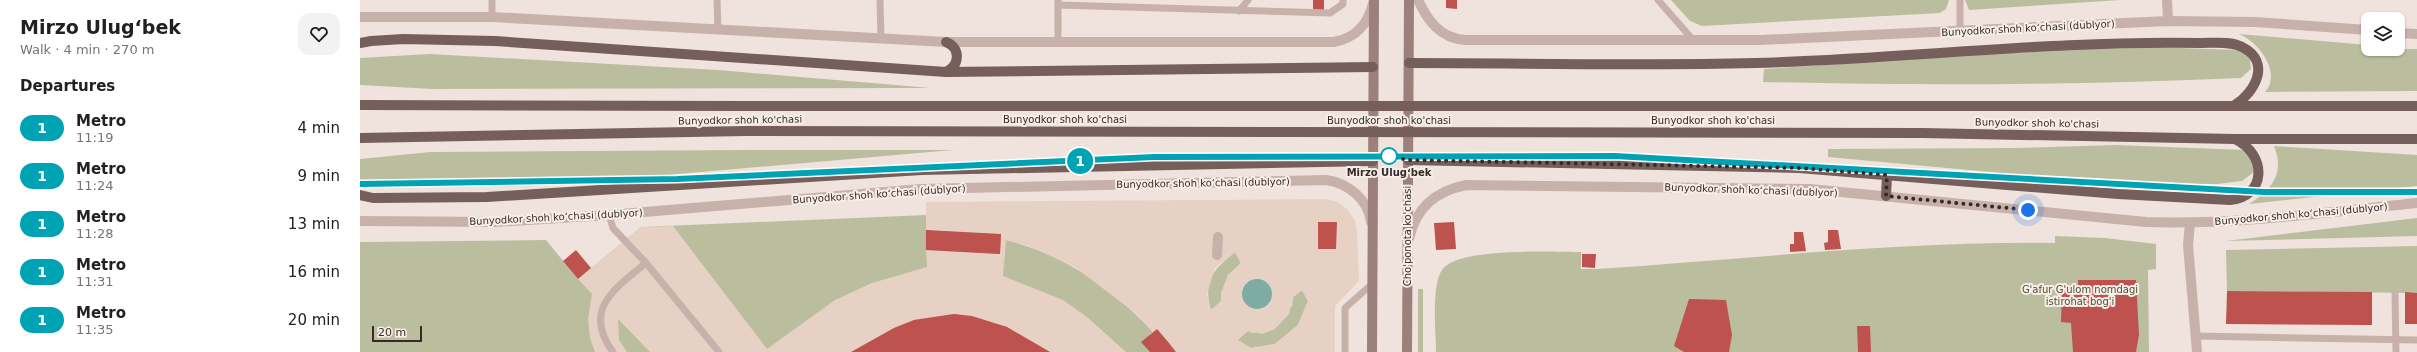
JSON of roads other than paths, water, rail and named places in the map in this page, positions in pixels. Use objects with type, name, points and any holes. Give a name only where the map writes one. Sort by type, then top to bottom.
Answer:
[{"type":"main road","points":[[1372,352],[1373,0]]},
{"type":"main road","name":"Cho'ponota ko'chasi","points":[[1407,352],[1409,0]]},
{"type":"main road","points":[[360,44],[371,40],[403,39],[494,41],[946,72],[1373,67]]},
{"type":"main road","points":[[946,42],[954,47],[958,57],[954,66],[946,72]]},
{"type":"main road","points":[[1409,63],[1755,63],[2140,42],[2223,44],[2236,45],[2248,51],[2254,59],[2258,70],[2257,80],[2253,89],[2235,105]]},
{"type":"main road","points":[[360,100],[372,105]]},
{"type":"main road","name":"Bunyodkor shoh ko'chasi","points":[[360,105],[2417,106]]},
{"type":"main road","name":"Bunyodkor shoh ko'chasi","points":[[360,138],[746,131],[1922,133],[2235,139],[2417,139]]},
{"type":"main road","points":[[360,144],[374,138]]},
{"type":"main road","points":[[1408,160],[1800,168],[2118,194],[2234,200],[2252,188],[2257,180],[2259,170],[2257,160],[2252,151],[2235,139]]},
{"type":"main road","points":[[360,195],[373,198],[487,197],[922,170],[1373,161]]},
{"type":"main road","points":[[1886,196],[1887,175]]},
{"type":"street","points":[[360,17],[492,17],[881,40],[946,42],[1334,42],[1346,40],[1359,30],[1370,13],[1373,0]]},
{"type":"street","name":"Bunyodkor shoh koʻchasi (dublyor)","points":[[1418,0],[1426,16],[1438,30],[1458,40],[1694,41],[1820,38],[2168,20],[2255,22],[2361,30]]},
{"type":"street","points":[[2167,0],[2168,20]]},
{"type":"street","points":[[2405,33],[2417,34]]},
{"type":"street","name":"Bunyodkor shoh koʻchasi (dublyor)","points":[[360,221],[495,222],[609,215],[921,189],[1326,180],[1340,183],[1355,193],[1367,208],[1372,228]]},
{"type":"street","name":"Bunyodkor shoh koʻchasi (dublyor)","points":[[1408,250],[1414,224],[1426,204],[1442,192],[1466,185],[1799,189],[1886,196],[2138,221],[2190,223],[2236,222],[2417,203]]},
{"type":"street","points":[[2190,223],[2188,244],[2196,352]]},
{"type":"street","points":[[1217,255],[1218,237]]},
{"type":"lane","points":[[492,0],[492,17]]},
{"type":"lane","points":[[716,0],[718,30]]},
{"type":"lane","points":[[880,0],[881,40]]},
{"type":"lane","points":[[1239,11],[1248,0]]},
{"type":"lane","points":[[1058,42],[1058,2],[1239,11],[1330,13],[1343,4],[1343,0]]},
{"type":"lane","points":[[1658,0],[1694,41]]},
{"type":"lane","points":[[1960,0],[1960,31]]},
{"type":"lane","points":[[609,215],[612,228],[646,264],[719,352]]},
{"type":"lane","points":[[613,352],[600,332],[600,314],[603,305],[616,287],[646,264]]},
{"type":"lane","points":[[1345,352],[1345,308],[1372,284]]},
{"type":"lane","points":[[2395,294],[2396,352]]},
{"type":"lane","points":[[2194,336],[2417,340]]},
{"type":"water","points":[[1257,279],[1267,284],[1272,294],[1267,304],[1257,309],[1247,304],[1242,294],[1247,284]]},
{"type":"metro line","name":"1","points":[[360,184],[677,179],[1154,157],[1615,156],[2264,192],[2417,192]]},
{"type":"place","name":"Mirzo Ulugʻbek","points":[[1389,156]]},
{"type":"park label","name":"G'afur G'ulom nomdagi istirohat bog'i","points":[[2080,294]]}]
